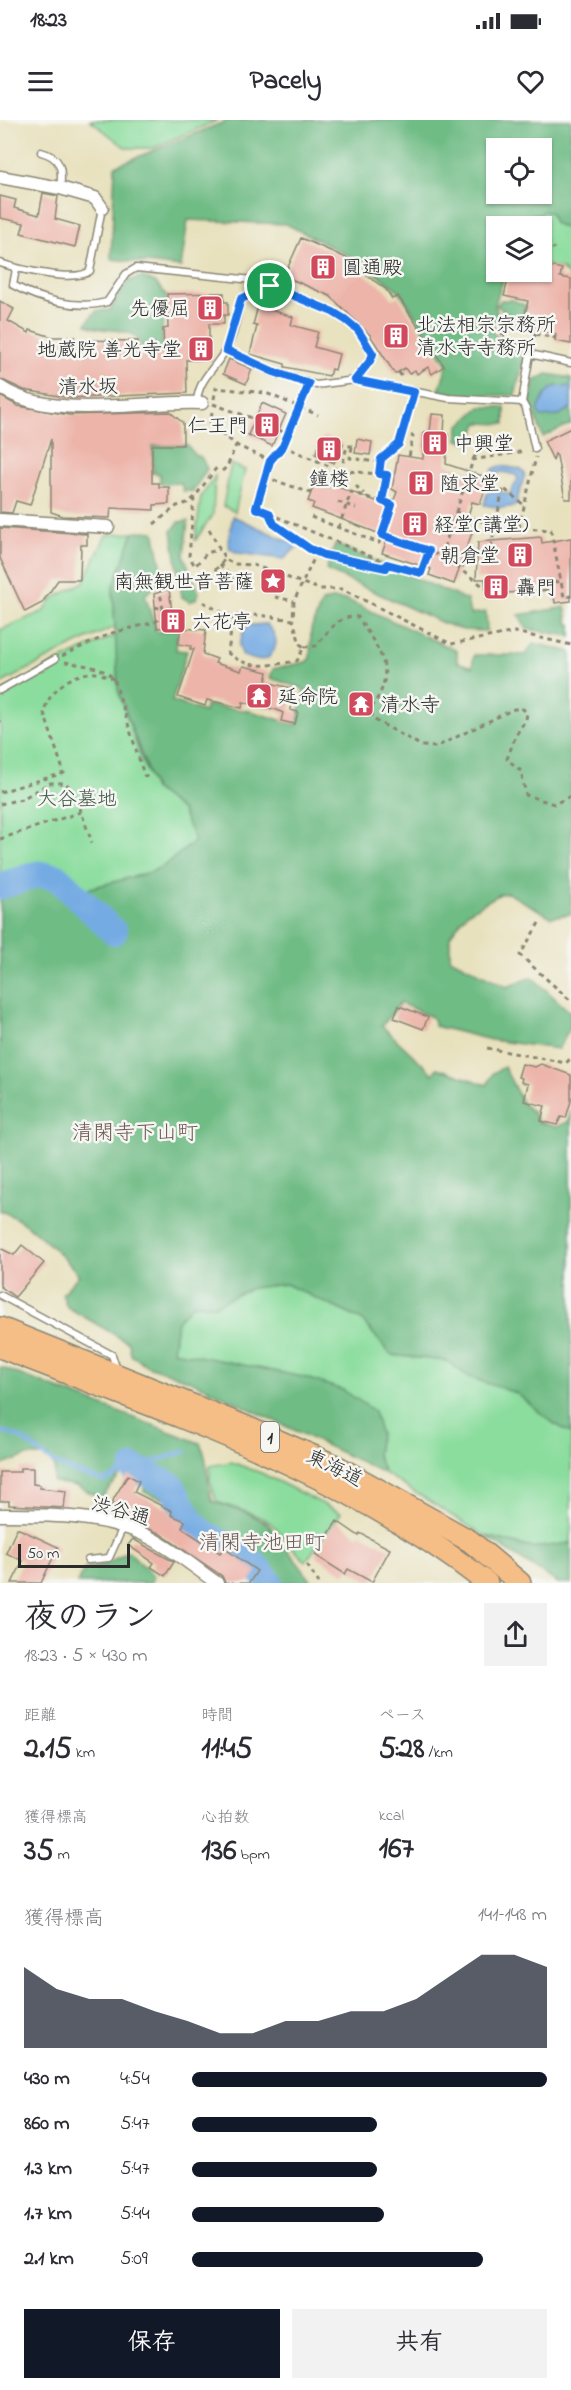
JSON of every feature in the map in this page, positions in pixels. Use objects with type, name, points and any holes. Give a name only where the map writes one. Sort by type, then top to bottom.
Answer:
[{"type":"highway","name":"東海道","points":[[0,1328],[290,1445],[353,1474],[470,1542],[520,1583]]},
{"type":"highway","name":"東海道","points":[[0,1347],[303,1470],[392,1516],[448,1552],[487,1583]]},
{"type":"street","points":[[0,177],[60,188],[95,198],[102,208]]},
{"type":"street","name":"清水坂","points":[[0,387],[20,398],[51,406],[200,403]]},
{"type":"street","points":[[0,520],[108,526]]},
{"type":"street","name":"渋谷通","points":[[0,1515],[68,1517],[123,1527],[155,1541],[218,1583]]},
{"type":"lane","points":[[41,152],[52,156],[60,165],[63,173],[60,188]]},
{"type":"lane","points":[[0,263],[16,269],[76,276],[86,274],[90,271],[102,208]]},
{"type":"lane","points":[[16,269],[13,285],[42,298],[75,303],[107,302],[126,274],[136,268],[253,280],[333,312],[358,330],[373,354],[355,380]]},
{"type":"lane","points":[[200,403],[200,384],[226,350],[241,299],[270,286]]},
{"type":"lane","points":[[226,350],[274,372],[309,384],[323,385],[355,380],[468,400],[522,402]]},
{"type":"lane","points":[[535,449],[522,402],[530,354],[571,363]]},
{"type":"lane","points":[[0,690],[55,660]]},
{"type":"lane","points":[[0,1295],[112,1355],[116,1362],[116,1375]]},
{"type":"lane","points":[[88,1560],[109,1558],[123,1527]]},
{"type":"path","points":[[494,328],[530,354]]},
{"type":"path","points":[[533,342],[536,332],[556,338]]},
{"type":"path","points":[[546,345],[547,337]]},
{"type":"path","points":[[309,384],[283,446],[270,461],[256,508],[387,564],[421,573],[429,551]]},
{"type":"path","points":[[216,388],[266,393],[318,415]]},
{"type":"path","points":[[379,474],[381,463],[399,444],[414,392]]},
{"type":"path","points":[[255,419],[213,405],[210,425],[236,445],[270,461]]},
{"type":"path","points":[[279,430],[287,434]]},
{"type":"path","points":[[402,434],[413,436],[409,457]]},
{"type":"path","points":[[222,471],[227,467],[236,445]]},
{"type":"path","points":[[283,446],[341,471],[389,475],[382,501]]},
{"type":"path","points":[[341,471],[347,446],[353,446],[350,458],[381,463]]},
{"type":"path","points":[[441,556],[473,460],[483,446]]},
{"type":"path","points":[[473,460],[535,449],[536,460],[519,528]]},
{"type":"path","points":[[154,524],[177,506],[187,503],[195,496],[217,467]]},
{"type":"path","points":[[265,477],[311,493]]},
{"type":"path","points":[[338,528],[354,486],[365,495]]},
{"type":"path","points":[[491,547],[503,488],[524,506]]},
{"type":"path","points":[[311,517],[379,543],[392,505],[351,492]]},
{"type":"path","points":[[195,496],[189,556],[195,566],[207,553],[220,549]]},
{"type":"path","points":[[338,502],[356,508]]},
{"type":"path","points":[[456,512],[495,526],[551,530],[564,597],[571,596]]},
{"type":"path","points":[[269,513],[274,524],[317,552],[386,568],[387,564]]},
{"type":"path","points":[[209,529],[225,559],[234,564],[253,565],[278,572],[319,589],[342,589],[451,644],[515,632],[571,645]]},
{"type":"path","points":[[382,535],[441,556],[462,568],[486,588]]},
{"type":"path","points":[[317,552],[294,602],[293,620],[300,644],[304,647],[316,646],[336,622],[358,617],[385,660],[382,692],[370,708],[373,719],[422,746],[436,747],[514,709],[523,709],[527,712],[526,719],[516,735],[507,759],[521,771],[526,795],[554,804],[571,796]]},
{"type":"path","points":[[203,584],[225,559]]},
{"type":"path","points":[[462,568],[464,559]]},
{"type":"path","points":[[220,564],[233,580]]},
{"type":"path","points":[[546,584],[560,581]]},
{"type":"path","points":[[159,587],[163,609]]},
{"type":"path","points":[[275,597],[294,602]]},
{"type":"path","points":[[203,602],[233,616],[260,615],[293,620]]},
{"type":"path","points":[[155,607],[182,609]]},
{"type":"path","points":[[55,660],[112,633],[155,622],[172,610]]},
{"type":"path","points":[[233,616],[228,653],[240,663],[263,666],[297,661],[304,647]]},
{"type":"path","points":[[55,660],[98,669],[110,674],[114,679],[144,775],[148,778]]},
{"type":"path","points":[[0,792],[64,773],[44,712],[45,704],[63,684],[78,675],[96,673],[114,679]]},
{"type":"path","points":[[0,804],[22,799],[57,781],[66,783],[73,790],[92,843]]},
{"type":"path","points":[[0,839],[81,812]]},
{"type":"path","points":[[539,923],[520,955],[571,1001]]},
{"type":"path","points":[[487,1048],[566,1063],[571,1058]]},
{"type":"path","points":[[307,1565],[319,1583]]},
{"type":"green space","points":[[90,120],[218,120],[153,148],[126,148]]},
{"type":"green space","points":[[229,120],[571,120],[571,231],[554,223],[551,213],[543,211],[540,215],[533,214],[532,216],[486,216],[486,282],[503,282],[495,304],[499,320],[489,326],[494,334],[525,356],[515,395],[468,396],[439,391],[447,365],[399,291],[361,262],[286,224],[188,220],[181,267],[111,259],[115,166]]},
{"type":"green space","points":[[524,206],[571,217],[571,279],[562,269],[552,266],[552,216],[522,216]]},
{"type":"green space","points":[[141,277],[155,282],[167,296],[162,329],[163,364],[143,351],[139,341],[133,335],[86,324],[96,311],[110,310],[128,281]]},
{"type":"green space","points":[[501,300],[513,300],[530,308],[524,309],[521,319],[524,324],[513,321],[497,305]]},
{"type":"green space","points":[[547,374],[571,378],[571,424],[543,437],[530,402],[534,381]]},
{"type":"green space","points":[[480,407],[505,407],[505,424],[478,423],[472,441],[468,443],[458,440],[459,426]]},
{"type":"green space","points":[[187,445],[195,455],[201,457],[207,469],[193,491],[183,491],[181,483],[160,484],[160,474],[153,473],[153,446]]},
{"type":"green space","points":[[231,464],[245,470],[235,512],[223,506]]},
{"type":"green space","points":[[215,476],[213,514],[195,541],[201,497]]},
{"type":"green space","points":[[188,521],[184,556],[199,593],[196,599],[190,602],[182,597],[172,531],[179,522]]},
{"type":"green space","points":[[153,532],[155,535],[164,580],[145,595],[157,632],[178,629],[176,650],[187,651],[172,701],[204,712],[206,705],[250,711],[297,725],[304,689],[270,678],[273,669],[306,662],[310,658],[311,629],[322,602],[331,599],[347,600],[457,651],[457,662],[472,667],[474,655],[525,655],[534,643],[571,652],[571,914],[551,917],[508,893],[500,894],[467,913],[450,936],[450,958],[507,987],[532,977],[571,1013],[571,1026],[558,1049],[491,1040],[435,1026],[432,1017],[400,1003],[382,1026],[433,1074],[437,1068],[487,1085],[493,1073],[504,1067],[523,1104],[533,1112],[538,1122],[556,1127],[568,1122],[571,1111],[571,1433],[553,1423],[516,1393],[469,1377],[447,1361],[391,1355],[362,1320],[286,1284],[252,1288],[215,1305],[193,1304],[177,1321],[173,1351],[303,1377],[343,1390],[374,1411],[380,1433],[377,1455],[384,1473],[191,1381],[148,1366],[131,1355],[129,1343],[67,1307],[62,1294],[79,1275],[72,1267],[32,1229],[0,1211],[0,875],[42,866],[69,894],[151,872],[165,865],[195,841],[182,811],[154,789],[118,690],[113,588],[133,533]]},
{"type":"green space","points":[[133,533],[113,588],[115,627],[76,644],[0,684],[0,630],[44,611],[52,599],[84,582],[106,535]]},
{"type":"green space","points":[[335,544],[467,600],[470,614],[486,612],[487,631],[463,630],[443,623],[326,570]]},
{"type":"green space","points":[[565,607],[568,624],[571,624],[571,636],[527,629],[519,615]]},
{"type":"green space","name":"大谷墓地","points":[[116,635],[118,690],[141,758],[154,789],[182,811],[196,841],[165,865],[151,872],[69,894],[42,866],[0,875],[0,693],[56,662]]},
{"type":"green space","points":[[286,1284],[362,1320],[391,1355],[447,1361],[469,1377],[516,1393],[553,1423],[571,1433],[571,1543],[532,1548],[483,1535],[384,1473],[377,1455],[380,1433],[303,1377],[173,1351],[177,1320],[193,1304],[215,1305],[252,1287]]},
{"type":"green space","points":[[0,1367],[200,1443],[205,1457],[213,1502],[250,1514],[268,1524],[313,1583],[271,1583],[261,1567],[239,1548],[212,1533],[176,1503],[144,1492],[145,1475],[125,1470],[101,1498],[77,1486],[53,1482],[55,1467],[48,1456],[26,1456],[0,1466]]},
{"type":"green space","points":[[231,1462],[261,1473],[341,1513],[306,1561],[270,1523],[216,1501],[210,1480],[210,1466]]},
{"type":"green space","points":[[483,1535],[532,1548],[571,1543],[571,1583],[558,1583]]},
{"type":"green space","points":[[128,1551],[154,1576],[150,1583],[77,1583],[85,1568],[107,1564]]},
{"type":"water","points":[[556,386],[571,387],[571,408],[557,416],[541,417],[538,411],[543,399],[549,390]]},
{"type":"water","points":[[500,466],[520,469],[525,474],[515,506],[501,508],[484,505],[493,469]],"holes":[[[497,473],[516,475],[518,479],[510,494],[491,491]]]},
{"type":"water","points":[[233,516],[298,546],[284,559],[238,553],[230,549],[228,541]]},
{"type":"water","points":[[266,624],[276,642],[271,655],[267,659],[256,660],[243,656],[239,646],[244,629],[251,625]]},
{"type":"building","points":[[43,193],[58,196],[55,219],[80,226],[75,247],[21,233],[24,223],[0,218],[0,196],[16,200],[14,208],[39,215]]},
{"type":"building","points":[[301,238],[360,264],[357,269],[386,289],[392,299],[398,296],[444,366],[432,374],[428,367],[417,374],[415,370],[409,374],[405,368],[395,374],[370,335],[330,296],[284,276]]},
{"type":"building","points":[[552,266],[562,269],[560,277],[571,279],[571,344],[555,341],[556,334],[530,329],[532,321],[524,319],[528,301],[504,296],[508,282],[552,282]]},
{"type":"building","points":[[224,293],[224,302],[228,302],[228,315],[224,315],[224,324],[209,324],[209,360],[186,360],[187,393],[71,398],[24,390],[0,379],[0,301],[14,309],[8,321],[29,333],[30,330],[52,337],[75,337],[75,340],[138,341],[138,352],[164,352],[163,329],[168,328],[167,294]]},
{"type":"building","points":[[258,306],[293,317],[291,325],[318,332],[314,347],[339,354],[335,370],[331,369],[329,376],[285,367],[285,364],[250,354],[257,326],[253,325]]},
{"type":"building","points":[[229,359],[252,369],[246,384],[223,374]]},
{"type":"building","points":[[0,396],[18,406],[69,415],[170,412],[183,423],[183,445],[152,445],[152,483],[159,483],[159,487],[169,487],[169,504],[154,505],[154,510],[111,508],[110,518],[63,516],[51,512],[51,439],[30,505],[16,501],[12,513],[0,512]]},
{"type":"building","name":"仁王門","points":[[262,403],[286,414],[272,446],[248,435]]},
{"type":"building","points":[[432,414],[445,415],[444,433],[448,434],[446,464],[489,478],[480,504],[472,502],[465,527],[473,530],[454,584],[429,575],[431,569],[382,553],[388,537],[312,508],[314,503],[308,501],[314,485],[320,487],[322,481],[389,506],[392,505],[397,492],[392,489],[398,455],[423,459],[424,432],[430,432]]},
{"type":"building","points":[[571,428],[571,499],[565,499],[557,456],[555,454],[553,460],[544,441]]},
{"type":"building","name":"鐘楼","points":[[324,436],[343,444],[334,463],[315,454]]},
{"type":"building","points":[[357,439],[372,442],[370,455],[355,453]]},
{"type":"building","points":[[0,528],[87,534],[87,545],[81,545],[80,580],[58,580],[42,603],[25,612],[0,558]]},
{"type":"building","points":[[541,537],[542,543],[571,538],[571,601],[555,603],[553,590],[506,593],[506,597],[487,599],[485,579],[476,579],[478,542]]},
{"type":"building","points":[[169,589],[174,627],[157,628],[154,594]]},
{"type":"building","points":[[181,628],[206,630],[203,654],[217,659],[215,663],[241,671],[243,666],[268,672],[266,682],[295,689],[290,710],[298,712],[295,724],[281,721],[283,713],[277,710],[243,702],[242,708],[207,700],[205,706],[178,697],[194,649],[190,649],[191,646],[178,644]]},
{"type":"building","points":[[399,1006],[428,1017],[423,1029],[394,1018]]},
{"type":"building","points":[[522,1064],[535,1067],[541,1064],[571,1075],[571,1101],[566,1118],[561,1117],[557,1125],[541,1121],[545,1106],[524,1101],[528,1084],[521,1082],[522,1078],[518,1077]]},
{"type":"building","points":[[22,1245],[44,1263],[15,1297],[0,1286],[0,1248],[14,1255]]},
{"type":"building","points":[[20,1468],[33,1468],[33,1484],[40,1485],[40,1488],[66,1491],[64,1508],[9,1505],[9,1501],[0,1501],[0,1472],[20,1472]]},
{"type":"building","points":[[128,1475],[139,1481],[134,1492],[172,1511],[171,1515],[185,1521],[182,1528],[220,1553],[224,1548],[257,1571],[249,1583],[225,1583],[222,1576],[159,1533],[109,1514],[114,1498]]},
{"type":"building","points":[[337,1521],[359,1536],[360,1533],[390,1549],[372,1582],[348,1569],[345,1574],[315,1555]]},
{"type":"building","points":[[17,1528],[58,1547],[41,1583],[12,1583],[23,1561],[6,1553]]},
{"type":"building","points":[[133,1539],[174,1562],[165,1576],[151,1567],[154,1563],[128,1545]]},
{"type":"waterway","points":[[0,886],[39,874],[57,877],[114,932]]},
{"type":"waterway","points":[[0,1431],[22,1438],[60,1466],[104,1481],[133,1468],[186,1451]]},
{"type":"waterway","points":[[133,1468],[171,1485],[194,1524],[206,1535],[234,1548],[254,1564],[270,1583]]},
{"type":"place","name":"圓通殿","points":[[323,267]]},
{"type":"place","name":"先優屈","points":[[210,308]]},
{"type":"place","name":"北法相宗宗務所 清水寺寺務所","points":[[396,336]]},
{"type":"place","name":"地蔵院 善光寺堂","points":[[201,349]]},
{"type":"place","name":"仁王門","points":[[267,425]]},
{"type":"place","name":"中興堂","points":[[435,443]]},
{"type":"place","name":"鐘楼","points":[[329,449]]},
{"type":"place","name":"随求堂","points":[[421,483]]},
{"type":"place","name":"経堂(講堂)","points":[[415,524]]},
{"type":"place","name":"朝倉堂","points":[[520,555]]},
{"type":"place","name":"南無観世音菩薩","points":[[273,581]]},
{"type":"place","name":"轟門","points":[[496,587]]},
{"type":"place","name":"六花亭","points":[[173,621]]},
{"type":"place","name":"延命院","points":[[259,696]]},
{"type":"place","name":"清水寺","points":[[361,704]]},
{"type":"district","name":"清閑寺下山町","points":[[135,1132]]},
{"type":"district","name":"清閑寺池田町","points":[[262,1542]]},
{"type":"route","points":[[270,286],[333,312],[358,330],[373,354],[355,380],[414,392],[399,444],[381,459],[379,474],[387,475],[382,501],[392,505],[382,535],[429,551],[421,573],[387,564],[386,568],[324,555],[310,549],[274,524],[269,513],[256,508],[270,461],[283,446],[309,384],[274,372],[226,350],[232,336],[241,299],[270,286]]}]
